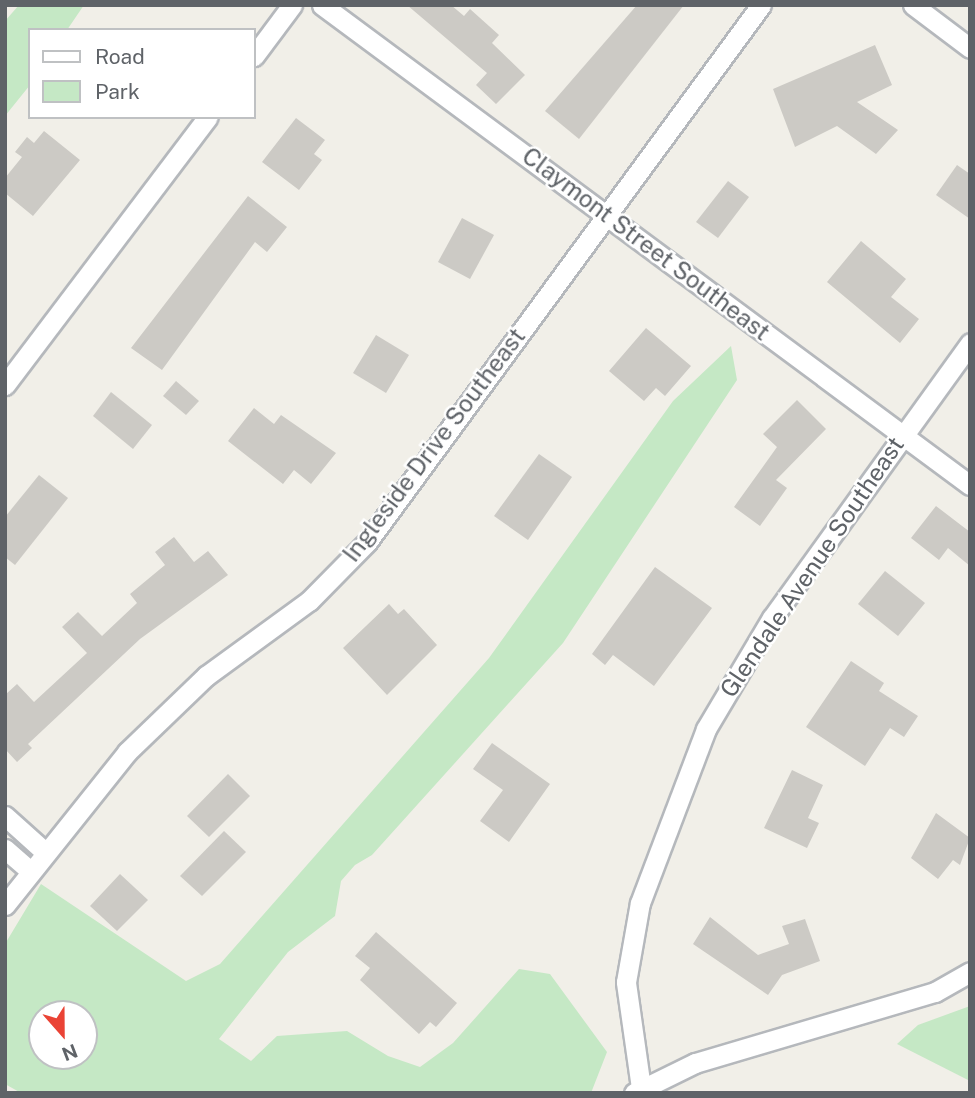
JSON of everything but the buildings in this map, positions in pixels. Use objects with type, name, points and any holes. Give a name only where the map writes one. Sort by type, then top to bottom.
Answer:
[{"type":"street","points":[[256,53],[292,5]]},
{"type":"street","name":"Claymont Street Southeast","points":[[322,5],[970,485]]},
{"type":"street","name":"Ingleside Drive Southeast","points":[[5,905],[127,751],[205,676],[309,601],[367,542],[761,5]]},
{"type":"street","points":[[913,5],[970,48]]},
{"type":"street","points":[[5,385],[206,119]]},
{"type":"street","name":"Glendale Avenue Southeast","points":[[637,1091],[626,982],[640,903],[662,834],[732,682],[901,434],[970,343]]},
{"type":"street","points":[[5,816],[45,852]]},
{"type":"street","points":[[5,849],[30,871]]},
{"type":"street","points":[[637,1091],[695,1063],[935,992],[970,972]]},
{"type":"green space","points":[[19,5],[84,5],[68,28],[28,28],[28,87],[5,116],[5,21]]},
{"type":"green space","points":[[731,346],[737,380],[563,643],[372,855],[355,865],[341,881],[335,916],[288,952],[219,1039],[251,1061],[277,1036],[347,1031],[388,1056],[420,1067],[453,1043],[519,969],[550,974],[607,1052],[591,1093],[21,1093],[5,1084],[5,944],[41,884],[186,981],[220,964],[489,658],[673,401]]},
{"type":"green space","points":[[970,1006],[970,1081],[897,1044],[918,1025]]}]
